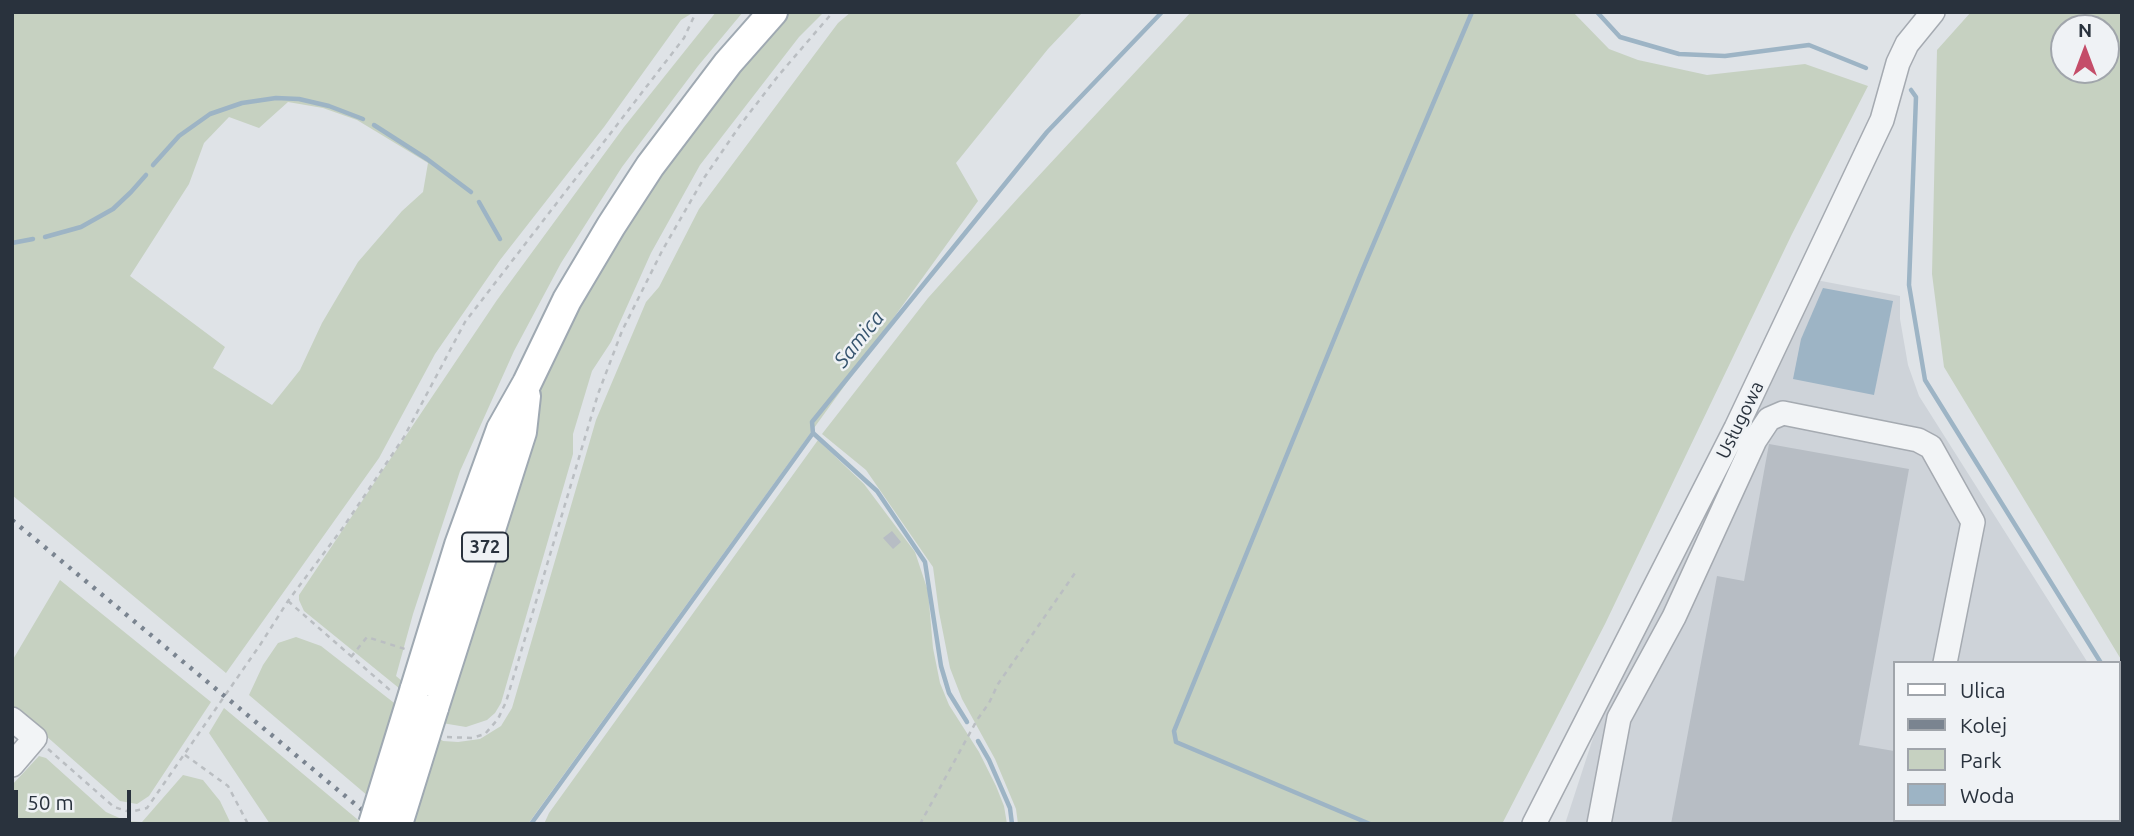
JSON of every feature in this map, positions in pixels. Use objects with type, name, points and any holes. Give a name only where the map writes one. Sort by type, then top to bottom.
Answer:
[{"type":"main road","name":"372","points":[[373,824],[415,699],[459,545],[501,429],[527,383],[567,300],[650,166],[728,63],[773,12]]},
{"type":"main road","name":"372","points":[[398,824],[415,699]]},
{"type":"street","name":"Usługowa","points":[[1534,824],[1737,428],[1882,120],[1898,63],[1907,44],[1933,12]]},
{"type":"street","points":[[1599,824],[1619,718],[1674,617],[1755,440],[1769,419],[1783,413],[1918,440],[1931,447],[1973,522],[1945,661]]},
{"type":"street","points":[[12,719],[35,738],[12,765]]},
{"type":"path","points":[[35,738],[114,807],[130,813],[148,808],[288,601],[342,529],[404,437],[465,322],[684,38],[696,12]]},
{"type":"path","points":[[443,736],[471,738],[485,734],[498,719],[506,702],[598,394],[622,331],[662,251],[704,178],[763,95],[833,12]]},
{"type":"path","points":[[920,824],[998,684],[1075,573]]},
{"type":"path","points":[[288,601],[351,657],[415,699]]},
{"type":"path","points":[[351,657],[368,637],[402,648]]},
{"type":"path","points":[[185,755],[228,786],[248,824]]},
{"type":"shaded area","points":[[1816,280],[1900,296],[1900,319],[1908,365],[1919,396],[2087,661],[1892,661],[1892,822],[2120,822],[2120,716],[2122,824],[1565,824],[1595,732]]},
{"type":"green space","points":[[12,12],[694,12],[681,20],[604,127],[500,260],[435,354],[379,458],[226,673],[12,495]],"holes":[[[288,102],[323,108],[357,120],[428,163],[423,192],[402,211],[358,262],[322,323],[300,370],[272,405],[213,368],[225,347],[130,276],[189,184],[204,143],[229,117],[259,128]]]},
{"type":"green space","points":[[716,12],[743,12],[698,66],[622,167],[561,263],[514,351],[460,471],[413,614],[396,676],[444,716],[530,438],[539,390],[564,325],[613,240],[707,105],[790,12],[824,12],[799,37],[700,165],[651,253],[611,342],[592,371],[573,434],[573,454],[501,703],[487,720],[466,727],[442,723],[304,611],[299,595],[497,300],[624,127]]},
{"type":"green space","points":[[851,12],[1083,12],[1048,49],[956,163],[978,201],[528,824],[401,824],[249,695],[263,665],[278,643],[296,637],[321,646],[443,741],[480,739],[501,726],[512,708],[596,420],[646,302],[659,287],[699,209],[838,23]]},
{"type":"green space","points":[[1191,12],[1573,12],[1609,49],[1638,60],[1707,75],[1805,64],[1868,86],[1792,234],[1605,624],[1502,824],[1018,824],[1016,809],[995,759],[962,699],[950,668],[933,567],[866,470],[822,434],[928,298]]},
{"type":"green space","points":[[1971,12],[2122,12],[2122,661],[1944,367],[1932,274],[1937,50]]},
{"type":"green space","points":[[818,440],[864,484],[915,552],[928,591],[933,648],[940,683],[949,705],[979,752],[996,786],[1004,806],[1007,824],[544,824],[549,813]]},
{"type":"green space","points":[[60,580],[211,702],[149,796],[137,804],[120,801],[12,706],[12,661]]},
{"type":"green space","points":[[224,708],[363,824],[270,824],[209,733]]},
{"type":"green space","points":[[39,756],[46,758],[106,812],[126,821],[142,822],[183,775],[203,780],[220,801],[231,824],[12,824],[12,785]]},
{"type":"water","points":[[1823,288],[1893,301],[1874,395],[1793,379],[1801,339]]},
{"type":"building","points":[[1769,444],[1909,469],[1859,745],[1892,751],[1892,822],[2120,822],[2120,792],[2122,824],[1671,824],[1717,576],[1744,581]]},
{"type":"building","points":[[892,531],[901,542],[893,549],[883,538]]},
{"type":"waterway","name":"Samica","points":[[967,722],[949,693],[941,666],[925,562],[877,491],[813,433],[812,422],[1047,132],[1162,12]]},
{"type":"waterway","points":[[1370,824],[1176,742],[1174,731],[1362,271],[1472,12]]},
{"type":"waterway","points":[[1597,12],[1620,37],[1679,54],[1725,56],[1809,45],[1866,68]]},
{"type":"waterway","points":[[1911,90],[1916,97],[1909,285],[1925,380],[2100,661]]},
{"type":"waterway","points":[[153,165],[179,136],[210,114],[242,103],[276,98],[299,99],[329,106],[363,119]]},
{"type":"waterway","points":[[374,125],[427,159],[471,192]]},
{"type":"waterway","points":[[45,237],[81,227],[113,209],[146,175]]},
{"type":"waterway","points":[[479,202],[500,239]]},
{"type":"waterway","points":[[12,243],[33,239]]},
{"type":"waterway","points":[[531,824],[813,433]]},
{"type":"waterway","name":"Samica","points":[[978,741],[1010,808],[1012,824]]},
{"type":"railway","points":[[12,520],[379,824]]}]
